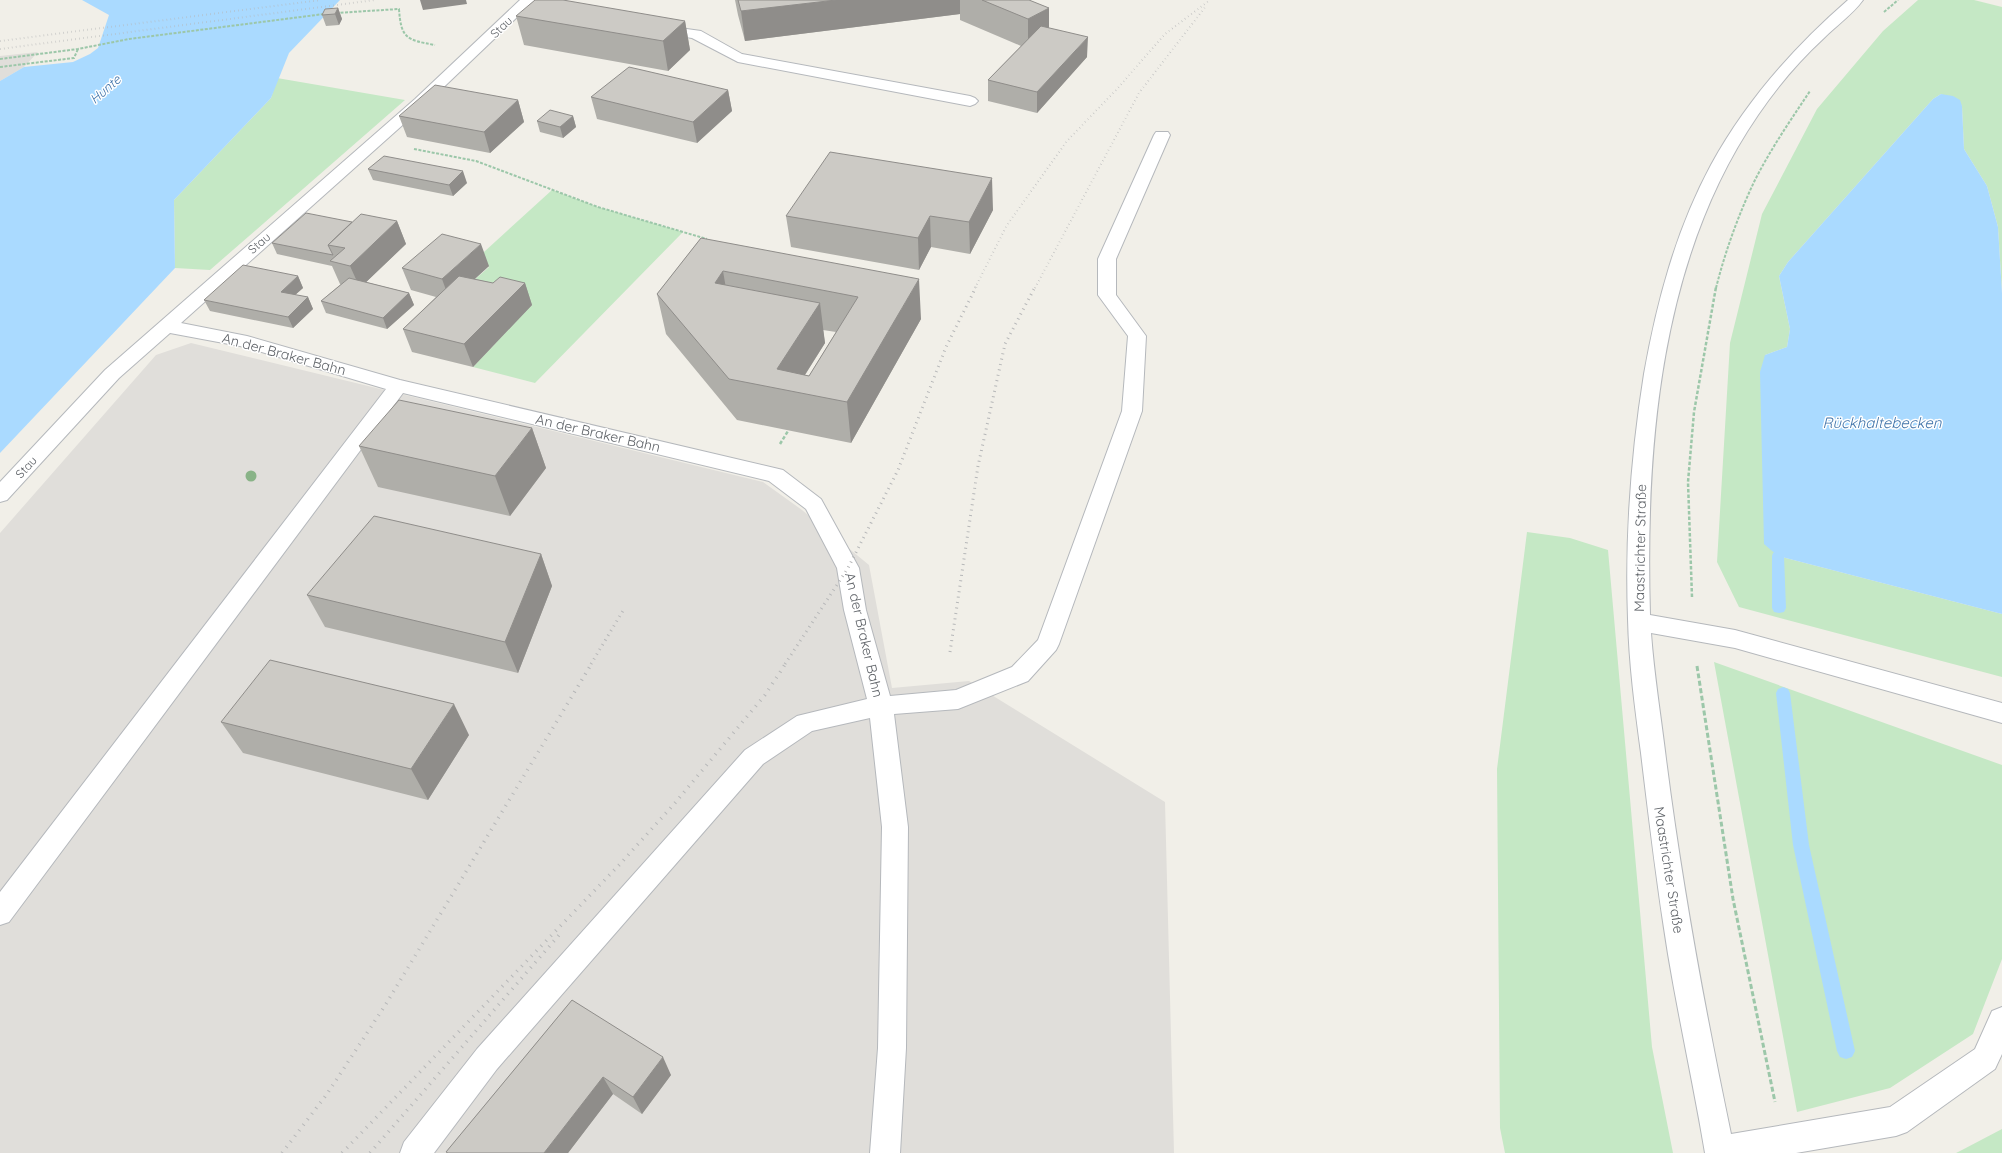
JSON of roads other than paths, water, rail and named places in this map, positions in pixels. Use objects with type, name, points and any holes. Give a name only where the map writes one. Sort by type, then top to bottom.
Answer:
[{"type":"street","name":"Maastrichter Straße","points":[[1719,1152],[1665,856],[1639,622],[1639,517],[1643,457],[1649,403],[1661,331],[1686,243],[1707,190],[1744,124],[1771,86],[1802,49],[1856,0]]},
{"type":"street","name":"Stau","points":[[0,495],[112,374],[375,141],[475,51],[517,10],[531,6]]},
{"type":"street","points":[[641,27],[696,34],[738,58],[970,101]]},
{"type":"street","points":[[415,1153],[487,1059],[754,757],[806,723],[881,706],[958,699],[1020,674],[1048,644],[1132,411],[1136,336],[1107,295],[1107,259],[1162,135]]},
{"type":"street","name":"An der Braker Bahn","points":[[166,326],[247,342],[398,386],[776,475],[814,504],[848,568],[855,610],[881,706],[895,827],[892,1048],[885,1153]]},
{"type":"street","points":[[0,913],[398,386]]},
{"type":"street","points":[[1639,622],[1735,639],[2002,713]]},
{"type":"street","points":[[1719,1152],[1896,1121],[1985,1059],[2002,1021]]},
{"type":"water","name":"Hunte","points":[[82,0],[340,0],[289,53],[271,98],[174,200],[175,268],[0,453],[0,81],[24,67],[73,62],[90,54],[98,48],[109,15]]},
{"type":"water","name":"Rückhaltebecken","points":[[1941,94],[1953,96],[1960,100],[1962,106],[1964,149],[1987,186],[1998,227],[2002,293],[2002,614],[1778,556],[1764,544],[1760,372],[1765,355],[1787,347],[1790,329],[1779,276],[1788,262],[1933,99]]},
{"type":"waterway","points":[[1778,556],[1779,608]]},
{"type":"waterway","points":[[1783,693],[1801,845],[1846,1051]]},
{"type":"railway","points":[[0,41],[321,0]]},
{"type":"railway","points":[[0,49],[375,0]]},
{"type":"railway","points":[[975,288],[1007,225],[1067,141],[1117,89],[1165,34],[1210,0]]},
{"type":"railway","points":[[1035,288],[1139,93],[1206,6]]},
{"type":"railway","points":[[785,664],[848,568],[898,470],[946,347],[976,287]]},
{"type":"railway","points":[[950,652],[978,466],[1005,344],[1035,287]]},
{"type":"railway","points":[[591,664],[624,609]]},
{"type":"railway","points":[[282,1153],[327,1094],[386,1004],[592,663]]},
{"type":"railway","points":[[342,1153],[621,863],[675,803],[765,695],[786,663]]},
{"type":"railway","points":[[370,1153],[560,934]]}]
